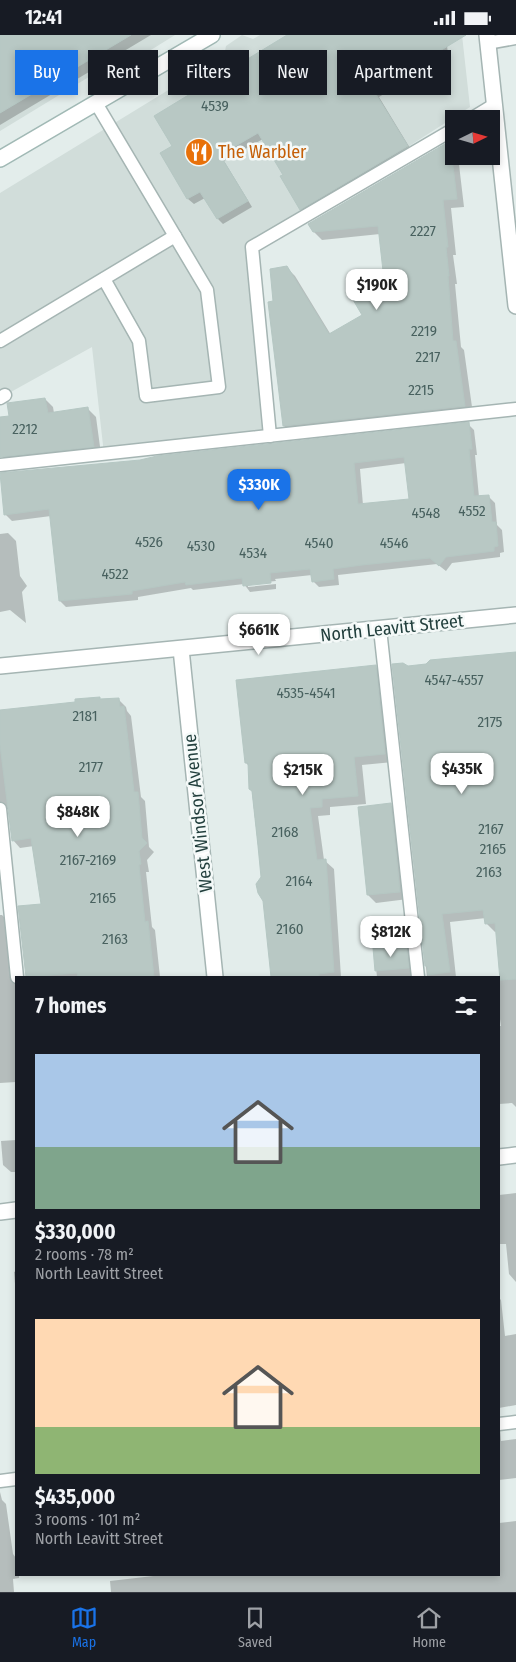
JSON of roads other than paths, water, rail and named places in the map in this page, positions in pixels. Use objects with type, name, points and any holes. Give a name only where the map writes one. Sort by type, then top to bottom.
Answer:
[{"type":"street","points":[[0,159],[212,35]]},
{"type":"street","points":[[487,39],[516,306]]},
{"type":"street","name":"North Leavitt Street","points":[[0,666],[516,615]]},
{"type":"street","name":"West Windsor Avenue","points":[[181,649],[215,976]]},
{"type":"street","points":[[500,1157],[516,1155]]},
{"type":"street","points":[[0,1211],[15,1210]]},
{"type":"lane","points":[[487,39],[516,38]]},
{"type":"lane","points":[[96,103],[208,290],[219,387],[146,396],[139,341],[104,279]]},
{"type":"lane","points":[[486,110],[494,105]]},
{"type":"lane","points":[[270,436],[252,247],[445,134]]},
{"type":"lane","points":[[0,341],[175,236]]},
{"type":"lane","points":[[0,465],[516,409]]},
{"type":"lane","points":[[380,629],[418,976]]},
{"type":"lane","points":[[0,809],[17,976]]},
{"type":"lane","points":[[500,1424],[516,1422]]},
{"type":"lane","points":[[0,1481],[15,1479]]},
{"type":"place","name":"The Warbler","points":[[199,152]]}]
